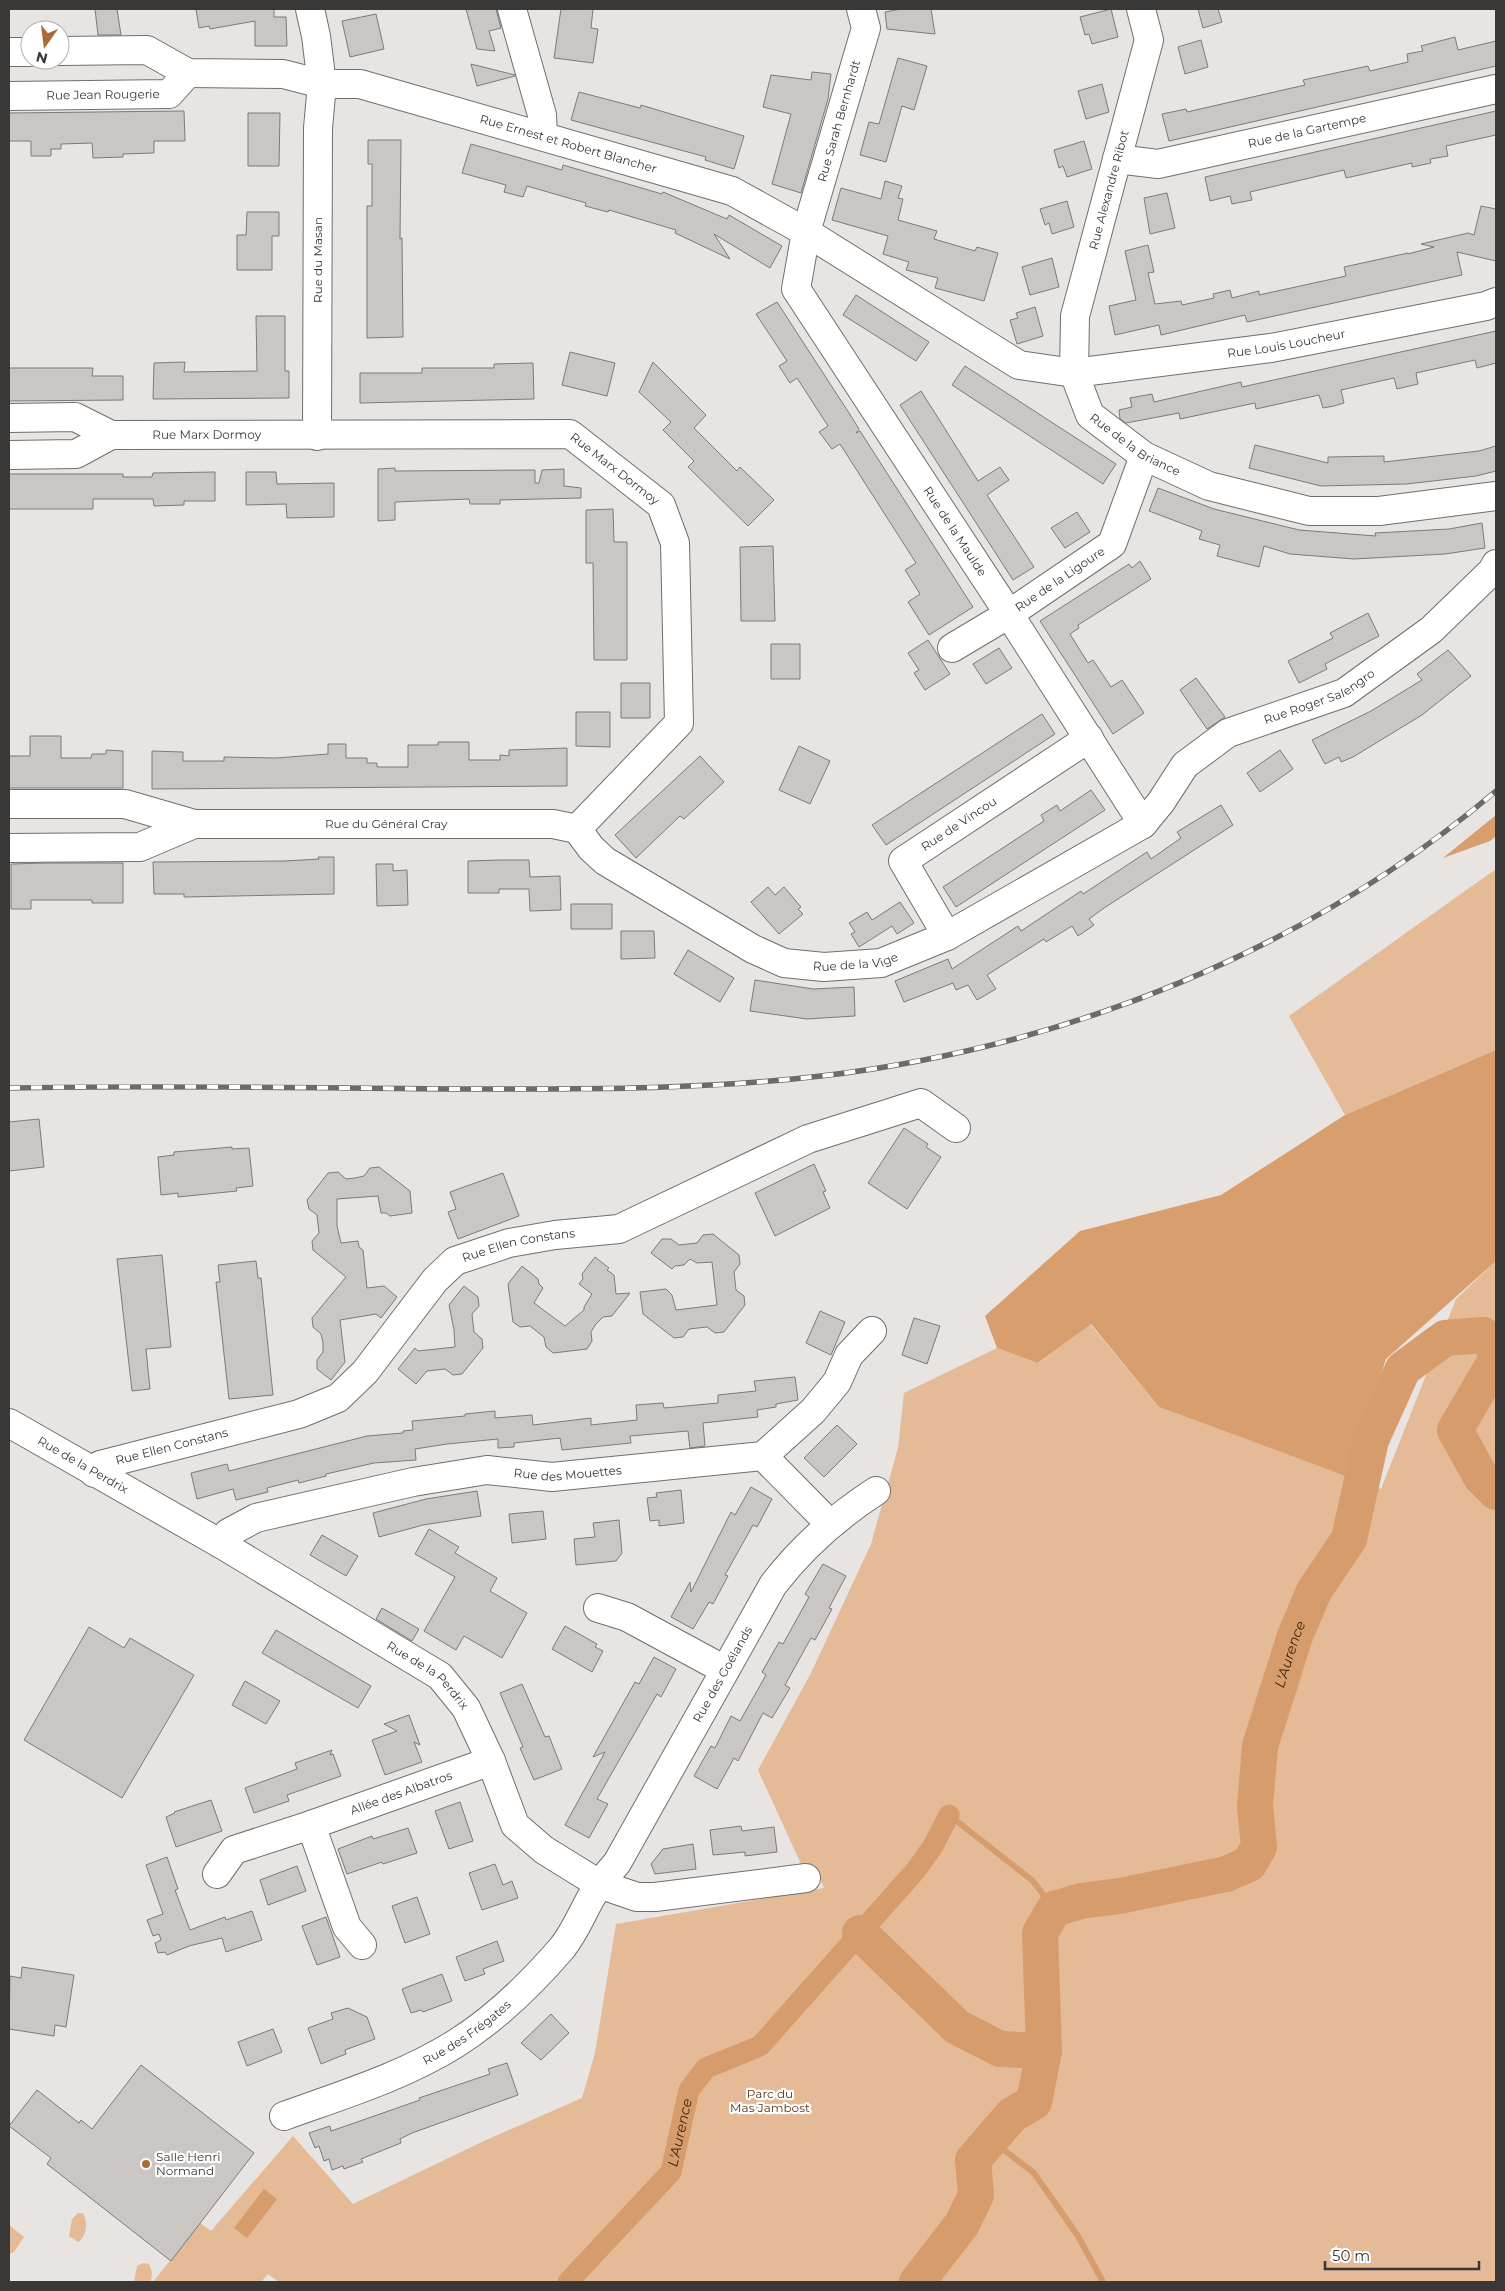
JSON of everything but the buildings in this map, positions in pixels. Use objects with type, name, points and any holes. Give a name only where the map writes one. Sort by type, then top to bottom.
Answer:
[{"type":"street","name":"Rue du Masan","points":[[310,9],[316,36],[322,84],[318,128],[317,436]]},
{"type":"street","points":[[512,9],[542,115],[543,136]]},
{"type":"street","name":"Rue Sarah Bernhardt","points":[[806,232],[866,28],[861,9]]},
{"type":"street","name":"Rue Alexandre Ribot","points":[[1074,373],[1075,316],[1149,40],[1141,9]]},
{"type":"street","points":[[70,52],[147,50],[188,73],[283,74],[322,84]]},
{"type":"street","name":"Rue Jean Rougerie","points":[[9,96],[169,94],[188,73]]},
{"type":"street","name":"Rue Ernest et Robert Blancher","points":[[322,84],[360,84],[732,191],[806,232]]},
{"type":"street","name":"Rue de la Gartempe","points":[[1117,159],[1158,164],[1496,88]]},
{"type":"street","points":[[806,232],[1020,365],[1074,373]]},
{"type":"street","name":"Rue de la Maulde","points":[[806,232],[796,289],[1009,614],[1142,824]]},
{"type":"street","name":"Rue Louis Loucheur","points":[[1074,373],[1271,348],[1486,306],[1496,302]]},
{"type":"street","name":"Rue de la Briance","points":[[1074,373],[1090,415],[1144,456],[1209,486],[1309,511],[1379,511],[1496,496]]},
{"type":"street","name":"Rue Marx Dormoy","points":[[9,418],[75,417],[111,436]]},
{"type":"street","name":"Rue Marx Dormoy","points":[[9,455],[76,454],[111,436],[570,434],[661,505],[675,543],[679,723],[577,829]]},
{"type":"street","name":"Rue de la Ligoure","points":[[952,648],[1009,614],[1112,544],[1144,456]]},
{"type":"street","name":"Rue Roger Salengro","points":[[1142,824],[1161,802],[1185,765],[1228,733],[1344,693],[1431,630],[1492,571],[1496,564]]},
{"type":"street","name":"Rue de Vincou","points":[[947,936],[903,861],[1089,738]]},
{"type":"street","name":"Rue du Général Cray","points":[[9,804],[125,804],[194,824],[553,824],[577,829]]},
{"type":"street","name":"Rue du Général Cray","points":[[9,848],[140,846],[194,824]]},
{"type":"street","name":"Rue de la Vige","points":[[577,829],[591,848],[605,861],[753,949],[784,962],[824,967],[881,963],[947,936],[1142,824]]},
{"type":"street","name":"Rue Ellen Constans","points":[[94,1473],[100,1465],[299,1414],[338,1398],[365,1372],[435,1280],[455,1261],[509,1243],[555,1235],[618,1229],[808,1139],[921,1103],[956,1128]]},
{"type":"street","points":[[830,1524],[762,1456],[813,1411],[837,1382],[849,1355],[872,1331]]},
{"type":"street","name":"Rue de la Perdrix","points":[[9,1423],[221,1544],[440,1676],[466,1708],[491,1761],[515,1825],[544,1850],[599,1884],[637,1897],[655,1897],[806,1878]]},
{"type":"street","name":"Rue des Mouettes","points":[[221,1544],[228,1533],[256,1518],[413,1482],[487,1470],[552,1477],[762,1456]]},
{"type":"street","name":"Rue des Goélands","points":[[599,1884],[617,1863],[772,1585],[793,1558],[830,1524],[876,1491]]},
{"type":"street","points":[[598,1608],[627,1617],[724,1670]]},
{"type":"street","name":"Allée des Albatros","points":[[217,1874],[234,1850],[311,1825],[491,1761]]},
{"type":"street","points":[[311,1825],[348,1927],[362,1944]]},
{"type":"street","name":"Rue des Frégates","points":[[284,2116],[374,2084],[455,2044],[500,2009],[538,1974],[563,1946],[577,1925],[599,1884]]},
{"type":"green space","points":[[1496,869],[1496,1050],[1345,1115],[1289,1016]]},
{"type":"green space","name":"Parc du Mas Jambost","points":[[1496,1261],[1496,2282],[279,2282],[268,2274],[261,2282],[153,2282],[200,2223],[211,2231],[293,2136],[353,2204],[486,2140],[582,2098],[595,2053],[616,1924],[824,1888],[814,1865],[801,1864],[758,1770],[811,1673],[871,1544],[898,1448],[904,1393],[997,1348],[1039,1363],[1090,1324],[1159,1407],[1381,1489],[1456,1299]]},
{"type":"green space","points":[[78,2213],[83,2213],[86,2225],[85,2233],[78,2242],[69,2236],[72,2219]]},
{"type":"green space","points":[[9,2225],[24,2237],[14,2252],[9,2254]]},
{"type":"green space","points":[[143,2263],[149,2264],[152,2272],[151,2282],[134,2282],[137,2266]]},
{"type":"shaded area","points":[[1496,815],[1496,836],[1490,841],[1443,858]]},
{"type":"shaded area","points":[[1496,1050],[1496,1261],[1386,1359],[1348,1477],[1159,1407],[1091,1324],[1038,1363],[997,1348],[985,1316],[1080,1231],[1221,1195],[1345,1115]]},
{"type":"shaded area","points":[[264,2189],[277,2199],[247,2238],[234,2228]]},
{"type":"waterway","name":"L'Aurence","points":[[917,2282],[962,2224],[976,2195],[973,2160],[1012,2115],[1034,2102],[1044,2051],[1040,1933],[1054,1909],[1081,1901],[1120,1896],[1226,1874],[1249,1864],[1259,1847],[1255,1806],[1260,1746],[1295,1636],[1314,1591],[1349,1539],[1371,1440],[1403,1369],[1445,1338],[1483,1335],[1496,1349]]},
{"type":"waterway","name":"L'Aurence","points":[[1496,1360],[1455,1430],[1481,1477],[1496,1492]]},
{"type":"waterway","name":"L'Aurence","points":[[949,1815],[1033,1881],[1054,1909]]},
{"type":"waterway","name":"L'Aurence","points":[[568,2282],[671,2172],[689,2090],[706,2068],[760,2046],[916,1870],[933,1846],[949,1815]]},
{"type":"waterway","name":"L'Aurence","points":[[860,1933],[957,2027],[1000,2049],[1044,2051]]},
{"type":"waterway","points":[[991,2140],[1034,2173],[1078,2236],[1103,2282]]},
{"type":"railway","points":[[9,1088],[642,1088],[776,1081],[913,1062],[1004,1042],[1093,1015],[1180,983],[1264,944],[1345,899],[1423,848],[1496,791]]},
{"type":"place","name":"Salle Henri Normand","points":[[146,2164]]}]
